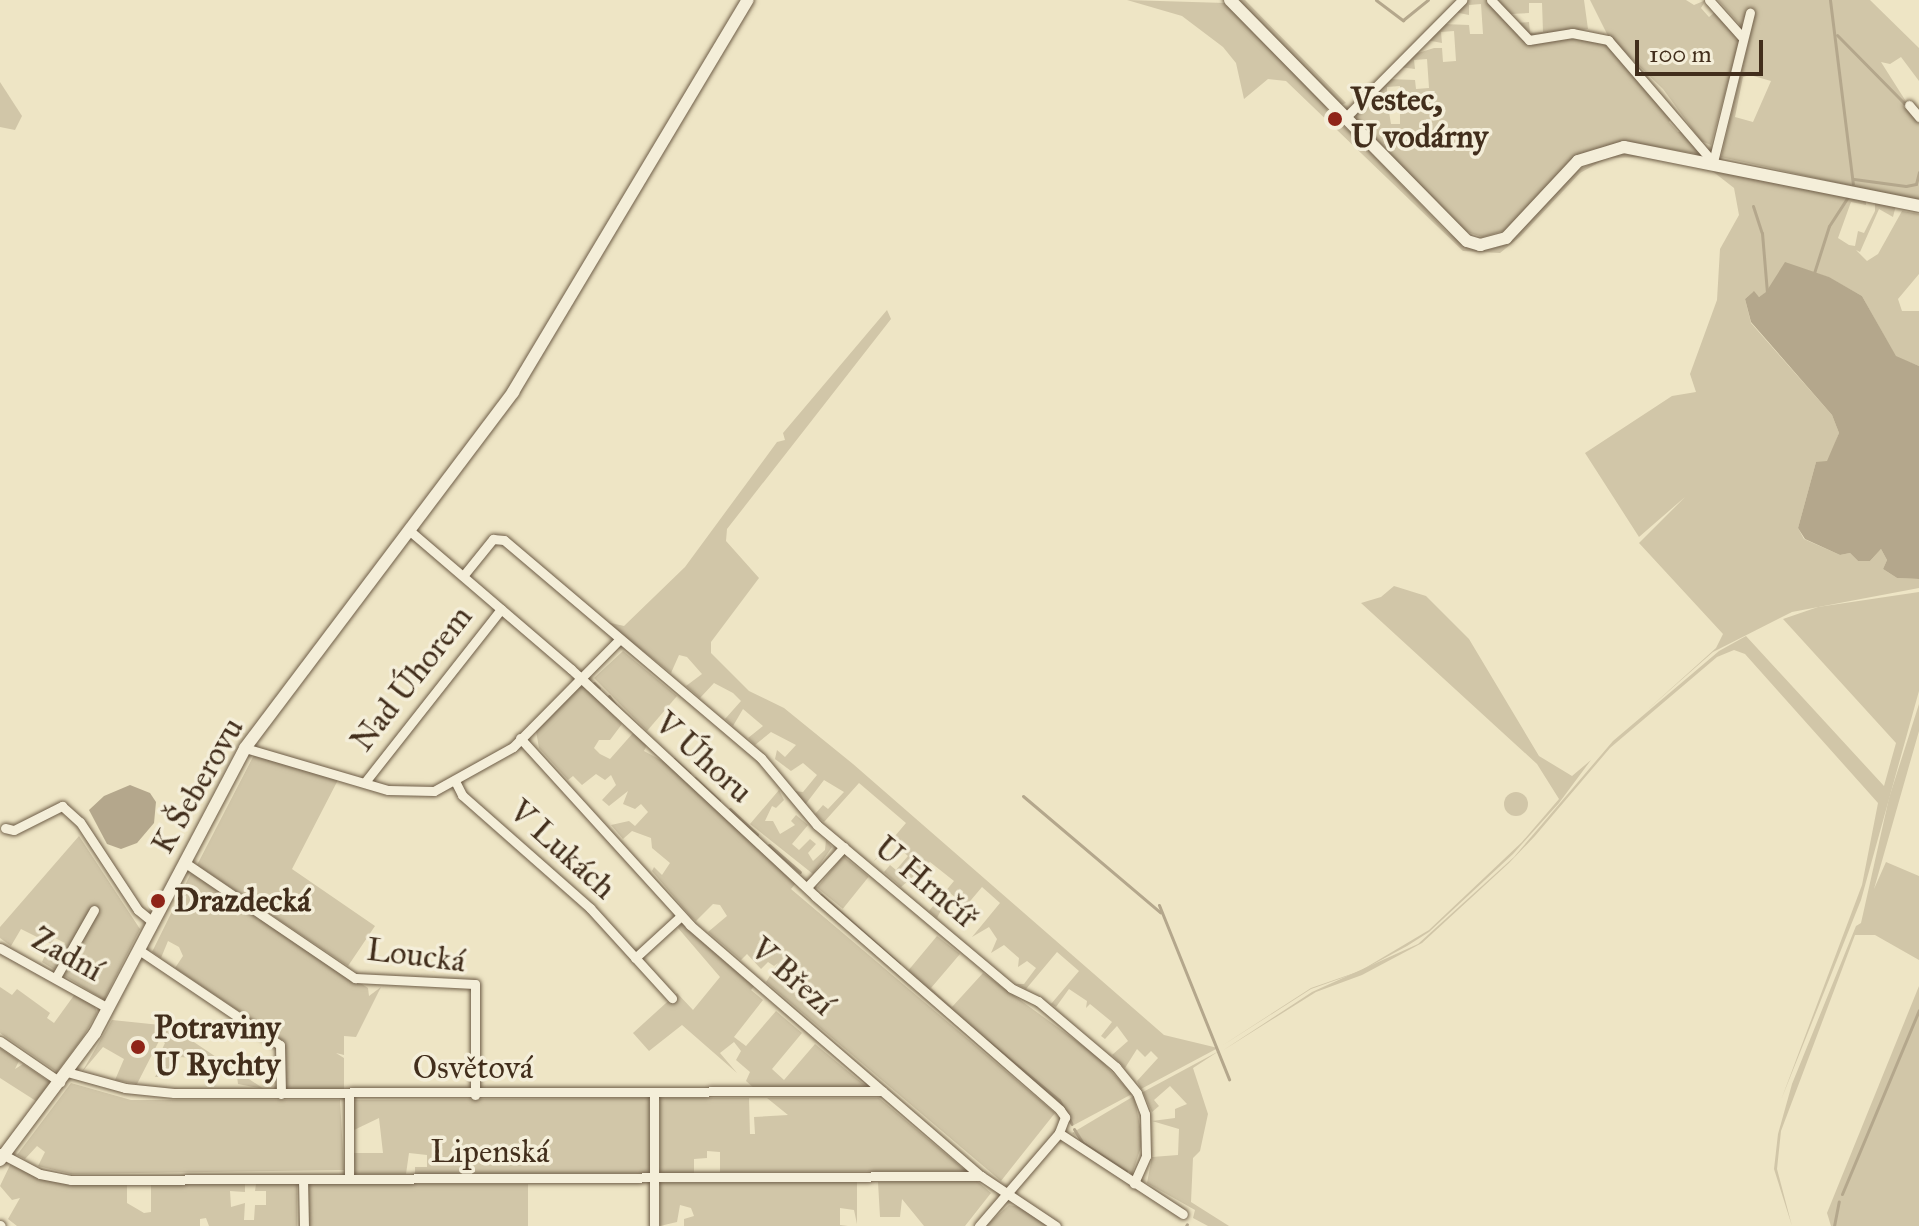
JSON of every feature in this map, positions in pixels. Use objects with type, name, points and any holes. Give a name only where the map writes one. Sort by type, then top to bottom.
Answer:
[{"type":"street","name":"K Šeberovu","points":[[1,1156],[63,1077],[108,1008],[245,748],[513,392],[748,0]]},
{"type":"street","points":[[1230,0],[1450,229],[1480,245],[1506,238],[1567,171],[1595,152],[1624,147],[1713,162],[1919,206]]},
{"type":"street","points":[[1344,119],[1462,0]]},
{"type":"street","points":[[1491,0],[1529,40],[1572,33],[1608,40],[1713,162]]},
{"type":"street","points":[[1709,0],[1743,38]]},
{"type":"street","points":[[1713,162],[1750,13]]},
{"type":"street","points":[[1909,105],[1919,117]]},
{"type":"street","name":"V Úhoru","points":[[410,531],[580,678],[808,886],[1053,1102],[1065,1117],[1059,1133]]},
{"type":"street","name":"U Hrnčíř","points":[[463,576],[493,539],[504,540],[761,758],[799,808],[1011,988],[1038,1001],[1129,1082],[1147,1131],[1146,1156],[1134,1183]]},
{"type":"street","name":"Nad Úhorem","points":[[365,782],[501,609]]},
{"type":"street","points":[[245,748],[365,782],[418,793],[455,781],[503,755],[619,640]]},
{"type":"street","name":"V Březí","points":[[520,738],[681,916],[981,1176],[1056,1226]]},
{"type":"street","name":"V Lukách","points":[[455,781],[462,795],[590,908],[672,998]]},
{"type":"street","points":[[5,828],[14,830],[62,806],[80,822],[138,910],[153,922]]},
{"type":"street","points":[[808,886],[844,847]]},
{"type":"street","name":"Loucká","points":[[184,862],[355,978],[475,984],[475,1095]]},
{"type":"street","points":[[56,977],[94,910]]},
{"type":"street","points":[[635,958],[681,916]]},
{"type":"street","name":"Zadní","points":[[0,948],[108,1008]]},
{"type":"street","points":[[139,950],[280,1045],[281,1094]]},
{"type":"street","points":[[0,1041],[63,1077]]},
{"type":"street","name":"Osvětová","points":[[63,1077],[140,1090],[281,1094],[882,1091]]},
{"type":"street","points":[[654,1093],[654,1226]]},
{"type":"street","points":[[349,1095],[349,1179]]},
{"type":"street","points":[[979,1226],[1003,1193],[1059,1133],[1183,1214]]},
{"type":"street","name":"Lipenská","points":[[1,1156],[40,1174],[71,1180],[981,1176]]},
{"type":"street","points":[[303,1179],[304,1226]]},
{"type":"shaded area","points":[[1127,0],[1225,3],[1325,105],[1330,116],[1353,134],[1447,232],[1470,248],[1491,249],[1510,243],[1571,174],[1611,153],[1649,154],[1866,198],[1866,205],[1851,202],[1838,238],[1849,245],[1855,246],[1858,231],[1864,233],[1875,211],[1875,200],[1896,205],[1893,217],[1879,209],[1860,252],[1856,250],[1867,261],[1878,254],[1902,211],[1919,214],[1919,274],[1898,299],[1902,311],[1919,311],[1919,366],[1896,357],[1862,296],[1828,277],[1785,263],[1767,292],[1759,297],[1753,292],[1745,299],[1751,323],[1832,415],[1839,433],[1828,462],[1816,462],[1798,528],[1804,539],[1840,555],[1850,553],[1858,561],[1870,561],[1881,549],[1887,560],[1883,569],[1897,578],[1919,579],[1919,588],[1792,612],[1713,652],[1646,711],[1716,648],[1723,634],[1639,543],[1685,497],[1639,537],[1585,453],[1672,396],[1696,392],[1690,374],[1717,300],[1720,249],[1739,215],[1734,188],[1711,170],[1643,157],[1607,158],[1580,173],[1521,236],[1500,253],[1463,251],[1286,81],[1268,79],[1244,99],[1236,63],[1223,47],[1182,16]]},
{"type":"shaded area","points":[[1235,0],[1245,0],[1346,103],[1341,105]]},
{"type":"shaded area","points":[[1466,0],[1487,0],[1531,43],[1565,35],[1602,40],[1672,117],[1669,122],[1678,132],[1686,131],[1703,155],[1639,144],[1594,149],[1579,155],[1506,230],[1483,237],[1461,230],[1356,121],[1356,114],[1362,107],[1388,106],[1391,124],[1400,124],[1400,86],[1387,87],[1387,96],[1374,93],[1388,79],[1415,80],[1416,89],[1429,88],[1427,59],[1414,60],[1415,69],[1399,67],[1412,55],[1442,48],[1443,62],[1456,61],[1454,31],[1441,32],[1442,43],[1426,40],[1443,24],[1469,25],[1470,34],[1483,34],[1481,4],[1469,5],[1469,15],[1454,12]]},
{"type":"shaded area","points":[[1495,0],[1584,0],[1588,29],[1531,38],[1517,23],[1529,22],[1530,33],[1543,32],[1542,3],[1529,3],[1529,13],[1511,14]]},
{"type":"shaded area","points":[[1590,0],[1686,0],[1694,5],[1706,0],[1701,8],[1709,17],[1716,11],[1739,41],[1711,145],[1701,141],[1663,89],[1608,36]]},
{"type":"shaded area","points":[[1718,0],[1870,0],[1919,48],[1919,81],[1901,57],[1890,64],[1881,62],[1919,122],[1919,201],[1721,157],[1755,15],[1747,12],[1741,26]],"holes":[[[1750,75],[1771,81],[1753,122],[1735,117],[1743,77]]]},
{"type":"shaded area","points":[[0,82],[22,116],[15,130],[0,127]]},
{"type":"shaded area","points":[[1785,262],[1829,277],[1862,296],[1896,356],[1919,366],[1919,579],[1897,578],[1883,569],[1887,560],[1881,549],[1870,561],[1858,561],[1850,553],[1840,555],[1805,539],[1798,528],[1816,462],[1827,461],[1839,433],[1832,415],[1751,322],[1745,299],[1754,291],[1759,297],[1766,292]]},
{"type":"shaded area","points":[[887,310],[891,319],[727,529],[726,541],[759,578],[711,642],[711,653],[749,691],[784,708],[853,764],[1164,1035],[1218,1048],[1141,1089],[1137,1081],[1158,1058],[1151,1051],[1145,1057],[1137,1049],[1125,1068],[1112,1055],[1128,1041],[1117,1026],[1105,1039],[1101,1036],[1112,1022],[1090,1004],[1086,1008],[1087,1001],[1069,989],[1056,1007],[1051,1004],[1079,971],[1057,952],[1026,989],[1016,984],[1024,984],[1036,968],[1027,961],[1018,967],[1019,958],[1004,945],[991,953],[997,939],[989,927],[972,937],[1000,903],[982,887],[966,906],[950,893],[937,918],[929,911],[954,881],[930,862],[901,887],[884,872],[890,865],[896,870],[908,856],[893,843],[873,862],[906,823],[859,783],[824,822],[815,814],[823,805],[828,809],[844,792],[824,780],[805,805],[794,791],[803,792],[817,775],[803,763],[791,771],[775,759],[777,750],[785,757],[796,745],[771,732],[755,745],[748,738],[763,726],[743,709],[733,726],[725,719],[741,701],[733,693],[714,683],[700,698],[686,686],[702,674],[687,657],[679,655],[671,673],[606,622],[624,626],[685,567],[777,442],[785,440],[783,433]]},
{"type":"shaded area","points":[[1394,586],[1426,596],[1469,639],[1539,756],[1572,776],[1591,760],[1559,803],[1513,854],[1429,932],[1359,972],[1311,989],[1220,1047],[1311,988],[1360,971],[1429,930],[1522,842],[1559,799],[1537,764],[1361,603],[1381,597]]},
{"type":"shaded area","points":[[1919,592],[1919,691],[1861,900],[1781,1100],[1862,885],[1878,803],[1745,654],[1734,650],[1717,657],[1610,748],[1509,863],[1422,943],[1362,975],[1316,992],[1222,1051],[1312,992],[1418,944],[1514,857],[1613,741],[1719,651],[1746,636],[1884,786],[1896,743],[1783,619],[1818,607]]},
{"type":"shaded area","points":[[623,651],[677,696],[647,731],[594,678]]},
{"type":"shaded area","points":[[577,687],[586,687],[622,724],[610,740],[599,740],[594,748],[600,754],[610,759],[633,733],[647,745],[644,751],[668,764],[796,883],[791,889],[1055,1113],[1001,1181],[766,982],[778,963],[774,966],[768,962],[761,969],[747,954],[741,960],[708,932],[727,916],[720,905],[713,904],[696,921],[691,917],[652,871],[654,867],[662,875],[670,863],[652,848],[651,838],[632,831],[623,839],[611,825],[629,821],[635,826],[648,812],[641,804],[635,809],[623,804],[628,791],[609,806],[602,800],[616,785],[611,775],[605,780],[596,774],[582,785],[573,776],[568,780],[539,748],[536,731]]},
{"type":"shaded area","points":[[1919,704],[1919,731],[1874,889],[1886,862],[1919,876],[1919,960],[1875,935],[1855,935],[1781,1131],[1777,1169],[1792,1226],[1774,1169],[1778,1134],[1792,1084],[1856,926],[1861,923],[1889,798]]},
{"type":"shaded area","points":[[254,755],[339,778],[292,869],[375,926],[348,966],[197,865]]},
{"type":"shaded area","points":[[130,785],[150,793],[156,802],[154,823],[137,843],[121,849],[107,844],[89,810],[104,796]]},
{"type":"shaded area","points":[[779,790],[784,800],[776,808],[772,806],[765,821],[773,821],[780,834],[795,825],[791,821],[796,815],[808,825],[792,844],[799,850],[810,839],[816,844],[808,853],[813,861],[825,850],[826,840],[832,847],[813,874],[750,824]]},
{"type":"shaded area","points":[[1516,792],[1527,799],[1528,804],[1521,815],[1516,816],[1505,809],[1504,804],[1511,793]]},
{"type":"shaded area","points":[[79,836],[140,929],[104,1000],[42,962],[48,949],[59,955],[65,943],[55,938],[51,944],[21,929],[11,946],[0,938],[0,927]]},
{"type":"shaded area","points":[[843,856],[869,877],[843,909],[817,888]]},
{"type":"shaded area","points":[[191,873],[368,988],[369,996],[381,987],[356,1037],[344,1036],[344,1055],[336,1053],[344,1058],[344,1089],[285,1090],[285,1042],[175,968],[183,956],[179,947],[168,941],[161,958],[152,952]]},
{"type":"shaded area","points":[[682,922],[756,984],[751,990],[763,1000],[734,1037],[746,1046],[776,1011],[802,1033],[772,1069],[784,1080],[815,1044],[867,1087],[754,1088],[746,1081],[750,1072],[736,1060],[741,1051],[734,1042],[720,1053],[737,1073],[682,1025],[649,1051],[633,1033],[677,993],[693,1010],[720,977],[678,928]]},
{"type":"shaded area","points":[[937,936],[960,954],[931,988],[952,1007],[983,973],[1097,1056],[1132,1094],[1074,1125],[1060,1103],[907,972]]},
{"type":"shaded area","points":[[1919,986],[1919,1226],[1831,1226],[1827,1213]]},
{"type":"shaded area","points":[[0,987],[12,995],[17,989],[50,1013],[47,1018],[54,1023],[75,994],[95,1006],[97,1013],[57,1072],[0,1033]]},
{"type":"shaded area","points":[[112,1020],[170,1026],[264,1089],[238,1084],[237,1076],[208,1058],[174,1057],[166,1077],[155,1077],[164,1061],[157,1060],[165,1043],[160,1039],[137,1084],[115,1080],[124,1059],[103,1047],[82,1072]]},
{"type":"shaded area","points":[[0,1048],[19,1061],[15,1069],[23,1064],[50,1082],[36,1101],[0,1078]]},
{"type":"shaded area","points":[[1219,1051],[1193,1068],[1208,1114],[1200,1151],[1193,1158],[1191,1202],[1229,1226],[1208,1226],[1193,1218],[1195,1210],[1147,1183],[1152,1157],[1178,1155],[1179,1129],[1152,1121],[1175,1118],[1175,1109],[1187,1104],[1170,1086],[1154,1100],[1159,1106],[1152,1112],[1143,1092]]},
{"type":"shaded area","points":[[71,1083],[131,1100],[340,1100],[344,1170],[71,1174],[38,1166],[45,1152],[37,1146],[25,1159],[17,1155]]},
{"type":"shaded area","points":[[1134,1096],[1143,1141],[1132,1174],[1072,1133]]},
{"type":"shaded area","points":[[649,1098],[650,1173],[415,1174],[415,1167],[427,1167],[427,1155],[409,1153],[406,1174],[355,1174],[354,1153],[383,1153],[379,1118],[354,1130],[354,1100]]},
{"type":"shaded area","points":[[660,1098],[749,1098],[750,1134],[755,1134],[754,1117],[788,1115],[767,1098],[879,1098],[966,1171],[720,1172],[720,1152],[707,1151],[707,1158],[694,1159],[694,1173],[660,1173]]},
{"type":"shaded area","points":[[11,1163],[54,1182],[127,1185],[127,1203],[144,1213],[151,1212],[151,1185],[245,1184],[245,1192],[230,1191],[231,1207],[245,1203],[244,1220],[254,1220],[255,1205],[266,1205],[266,1191],[255,1191],[256,1184],[297,1184],[297,1226],[209,1226],[206,1218],[200,1219],[200,1226],[17,1226],[8,1219],[20,1198],[12,1200],[0,1186]]},
{"type":"shaded area","points":[[977,1181],[991,1193],[965,1226],[924,1226],[902,1199],[900,1217],[880,1217],[878,1182]]},
{"type":"shaded area","points":[[857,1182],[857,1224],[854,1210],[840,1208],[840,1225],[848,1226],[684,1226],[684,1219],[694,1216],[691,1208],[680,1205],[677,1222],[660,1226],[660,1183]]},
{"type":"shaded area","points":[[308,1184],[528,1184],[528,1226],[308,1226]]},
{"type":"shaded area","points":[[1009,1205],[1019,1207],[1049,1226],[986,1226]]},
{"type":"waterway","points":[[1376,0],[1403,20],[1428,0]]},
{"type":"waterway","points":[[1830,0],[1853,184]]},
{"type":"waterway","points":[[1837,35],[1907,106]]},
{"type":"waterway","points":[[1854,179],[1906,186],[1916,184],[1919,172]]},
{"type":"waterway","points":[[1814,273],[1829,226],[1848,197]]},
{"type":"waterway","points":[[1753,206],[1762,233],[1767,292]]},
{"type":"waterway","points":[[594,683],[599,688]]},
{"type":"waterway","points":[[609,696],[615,705]]},
{"type":"waterway","points":[[674,759],[689,773]]},
{"type":"waterway","points":[[695,778],[719,800]]},
{"type":"waterway","points":[[1023,796],[1160,912]]},
{"type":"waterway","points":[[730,809],[757,834]]},
{"type":"waterway","points":[[769,845],[800,872]]},
{"type":"waterway","points":[[821,895],[899,964]]},
{"type":"waterway","points":[[1159,905],[1229,1079]]},
{"type":"waterway","points":[[1842,1194],[1919,1010]]},
{"type":"waterway","points":[[986,1040],[1059,1100],[1072,1124]]},
{"type":"waterway","points":[[1074,1129],[1082,1142],[1126,1171]]},
{"type":"waterway","points":[[1834,1226],[1839,1201]]},
{"type":"place","name":"Vestec, U vodárny","points":[[1335,119]]},
{"type":"place","name":"Drazdecká","points":[[158,901]]},
{"type":"place","name":"Potraviny U Rychty","points":[[138,1047]]}]
